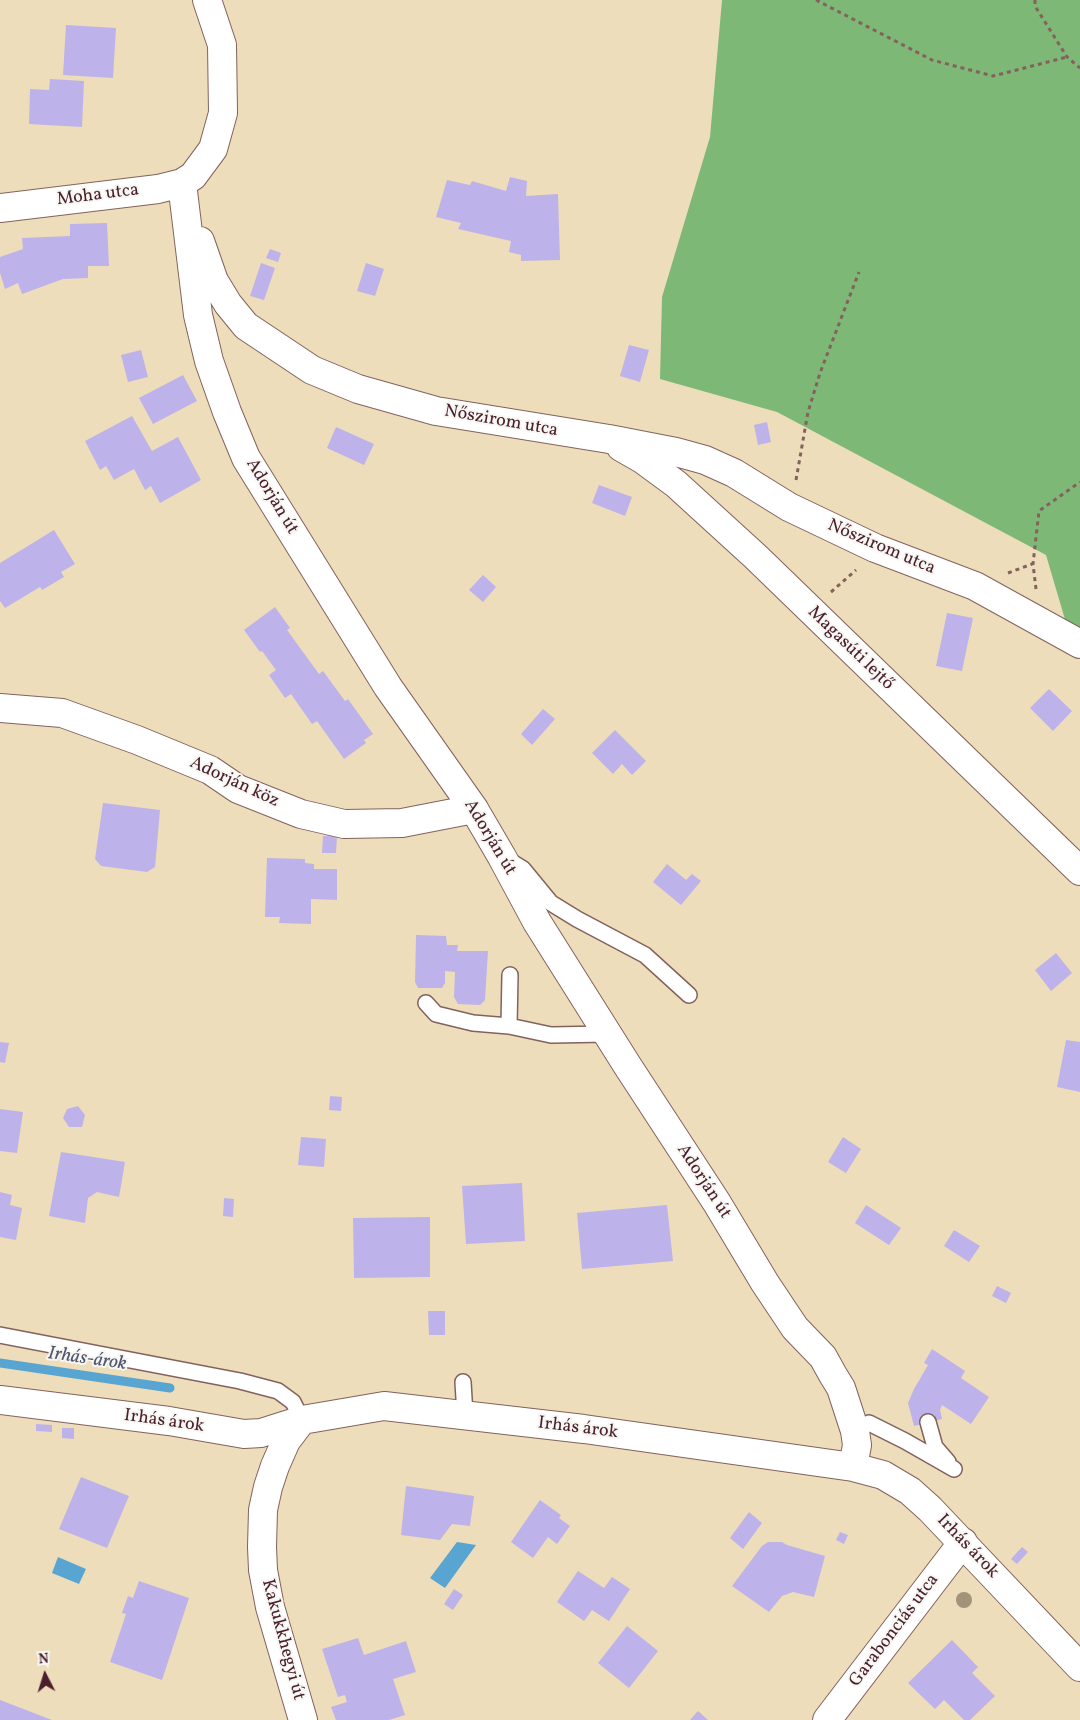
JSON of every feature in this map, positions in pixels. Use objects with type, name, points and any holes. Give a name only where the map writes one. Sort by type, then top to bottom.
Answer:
[{"type":"street","points":[[188,179],[213,149],[223,113],[222,45],[207,0]]},
{"type":"street","name":"Moha utca","points":[[0,208],[158,189],[188,179]]},
{"type":"street","name":"Nőszirom utca","points":[[188,179],[200,244],[214,281],[228,304],[246,326],[312,370],[358,389],[427,409],[676,452],[705,460],[734,473],[789,508],[875,548],[974,586],[1080,644]]},
{"type":"street","name":"Adorján út","points":[[188,179],[198,315],[208,361],[246,458],[388,687],[474,809],[537,922],[718,1203],[765,1284],[795,1328],[822,1357],[841,1388],[855,1430],[857,1445],[853,1467]]},
{"type":"street","name":"Magasúti lejtő","points":[[609,440],[642,459],[676,484],[756,558],[1080,871]]},
{"type":"street","name":"Adorján köz","points":[[0,708],[62,713],[201,766],[238,789],[301,814],[344,824],[402,824],[474,809]]},
{"type":"street","name":"Irhás árok","points":[[0,1400],[169,1421],[244,1434],[261,1434],[302,1420],[384,1406],[594,1430],[853,1467],[883,1475],[910,1491],[963,1542],[1080,1667]]},
{"type":"street","name":"Kakukkhegyi út","points":[[302,1420],[286,1441],[270,1480],[263,1510],[262,1547],[270,1607],[303,1720]]},
{"type":"street","name":"Garabonciás utca","points":[[827,1720],[963,1542]]},
{"type":"lane","points":[[502,857],[523,869],[551,903],[645,955],[689,996]]},
{"type":"lane","points":[[508,1026],[510,975]]},
{"type":"lane","points":[[426,1003],[436,1014],[473,1023],[508,1026],[551,1035],[608,1034]]},
{"type":"lane","points":[[0,1335],[240,1381],[278,1391],[293,1402],[302,1420]]},
{"type":"lane","points":[[463,1382],[465,1415]]},
{"type":"lane","points":[[855,1430],[869,1423],[954,1469],[935,1447],[928,1422]]},
{"type":"path","points":[[816,0],[932,60],[993,76],[1067,57]]},
{"type":"path","points":[[1035,0],[1035,6],[1067,57],[1080,68]]},
{"type":"path","points":[[789,508],[796,482],[808,412],[823,366],[859,272]]},
{"type":"path","points":[[1040,622],[1033,564],[1038,511],[1080,482]]},
{"type":"path","points":[[810,610],[858,569],[875,548]]},
{"type":"green space","points":[[722,0],[1080,0],[1080,639],[1069,633],[1046,555],[777,412],[660,379],[662,297],[710,137]]},
{"type":"water","points":[[457,1542],[476,1545],[445,1588],[430,1578]]},
{"type":"water","points":[[58,1557],[86,1569],[79,1584],[52,1573]]},
{"type":"building","points":[[66,25],[116,28],[113,78],[63,75]]},
{"type":"building","points":[[50,79],[84,81],[82,127],[29,124],[30,89],[49,90]]},
{"type":"building","points":[[510,177],[527,181],[526,196],[558,194],[560,260],[521,261],[521,255],[509,252],[511,241],[458,229],[461,223],[436,217],[447,180],[470,185],[472,181],[506,191]]},
{"type":"building","points":[[107,223],[109,266],[88,266],[88,278],[63,279],[22,294],[18,283],[5,289],[0,273],[0,257],[23,249],[22,238],[70,236],[70,224]]},
{"type":"building","points":[[270,249],[281,253],[278,262],[266,258]]},
{"type":"building","points":[[261,263],[275,268],[264,300],[250,296]]},
{"type":"building","points":[[366,263],[384,269],[375,296],[357,291]]},
{"type":"building","points":[[629,345],[649,350],[640,382],[620,376]]},
{"type":"building","points":[[141,350],[148,377],[128,382],[121,355]]},
{"type":"building","points":[[183,375],[197,401],[153,424],[139,398]]},
{"type":"building","points":[[132,416],[152,451],[178,437],[201,480],[160,503],[151,486],[145,490],[134,469],[114,480],[106,466],[100,470],[85,441]]},
{"type":"building","points":[[767,422],[771,442],[758,445],[754,425]]},
{"type":"building","points":[[336,427],[374,444],[364,465],[327,448]]},
{"type":"building","points":[[599,485],[632,497],[625,516],[592,503]]},
{"type":"building","points":[[54,530],[75,564],[61,572],[64,577],[42,590],[40,587],[5,608],[0,601],[0,563]]},
{"type":"building","points":[[483,575],[496,587],[483,602],[469,590]]},
{"type":"building","points":[[275,607],[290,628],[287,630],[319,674],[323,671],[345,701],[348,699],[373,734],[364,740],[366,743],[344,759],[317,721],[312,724],[291,694],[285,698],[269,675],[276,670],[244,630]]},
{"type":"building","points":[[947,613],[973,618],[962,671],[936,666]]},
{"type":"building","points":[[1049,689],[1072,711],[1053,731],[1030,708]]},
{"type":"building","points":[[543,709],[555,719],[532,745],[521,734]]},
{"type":"building","points":[[615,730],[646,761],[632,775],[622,764],[613,774],[592,753]]},
{"type":"building","points":[[103,803],[160,810],[155,867],[147,872],[101,866],[95,859]]},
{"type":"building","points":[[323,836],[337,836],[336,853],[322,853]]},
{"type":"building","points":[[267,858],[305,859],[305,863],[314,864],[314,869],[337,869],[337,900],[311,899],[311,924],[279,923],[280,917],[265,917]]},
{"type":"building","points":[[667,864],[686,880],[692,874],[701,881],[681,905],[653,882]]},
{"type":"building","points":[[416,935],[446,936],[447,945],[458,945],[457,951],[488,951],[485,1000],[480,1005],[458,1004],[454,997],[455,972],[445,971],[445,983],[442,988],[418,988],[415,982]]},
{"type":"building","points":[[1056,953],[1072,973],[1051,991],[1035,970]]},
{"type":"building","points":[[1066,1040],[1080,1042],[1080,1092],[1057,1087]]},
{"type":"building","points":[[0,1042],[9,1043],[5,1063],[0,1062]]},
{"type":"building","points":[[330,1096],[342,1097],[341,1111],[329,1110]]},
{"type":"building","points":[[78,1106],[85,1115],[82,1127],[69,1127],[63,1118],[67,1109]]},
{"type":"building","points":[[0,1109],[23,1112],[17,1153],[0,1151]]},
{"type":"building","points":[[301,1137],[326,1139],[324,1167],[298,1165]]},
{"type":"building","points":[[843,1137],[861,1149],[846,1173],[828,1162]]},
{"type":"building","points":[[61,1152],[125,1162],[119,1197],[97,1192],[88,1198],[85,1223],[49,1216]]},
{"type":"building","points":[[522,1183],[525,1241],[466,1244],[462,1186]]},
{"type":"building","points":[[0,1192],[12,1195],[10,1205],[22,1208],[16,1240],[0,1237]]},
{"type":"building","points":[[224,1198],[234,1199],[233,1217],[223,1216]]},
{"type":"building","points":[[667,1205],[673,1261],[582,1269],[577,1213]]},
{"type":"building","points":[[866,1205],[901,1228],[889,1245],[855,1223]]},
{"type":"building","points":[[430,1217],[430,1277],[354,1278],[353,1218]]},
{"type":"building","points":[[954,1230],[980,1246],[969,1262],[944,1246]]},
{"type":"building","points":[[997,1286],[1011,1293],[1006,1303],[992,1296]]},
{"type":"building","points":[[428,1311],[445,1311],[445,1335],[429,1335]]},
{"type":"building","points":[[932,1349],[965,1371],[961,1378],[989,1397],[971,1424],[942,1405],[940,1410],[942,1419],[914,1426],[908,1403],[928,1365],[924,1363]]},
{"type":"building","points":[[36,1424],[52,1425],[52,1432],[36,1431]]},
{"type":"building","points":[[62,1428],[74,1428],[74,1439],[62,1438]]},
{"type":"building","points":[[81,1477],[129,1496],[107,1548],[59,1529]]},
{"type":"building","points":[[406,1486],[474,1496],[470,1526],[452,1524],[440,1540],[401,1535]]},
{"type":"building","points":[[540,1500],[561,1515],[559,1518],[570,1526],[557,1544],[548,1537],[533,1558],[511,1542]]},
{"type":"building","points":[[749,1512],[762,1523],[743,1549],[730,1538]]},
{"type":"building","points":[[840,1532],[848,1535],[844,1544],[836,1540]]},
{"type":"building","points":[[768,1542],[782,1542],[825,1556],[814,1597],[793,1592],[782,1596],[769,1612],[732,1586],[762,1546]]},
{"type":"building","points":[[1022,1547],[1028,1552],[1017,1564],[1011,1559]]},
{"type":"building","points":[[578,1571],[604,1588],[612,1577],[630,1589],[609,1621],[592,1610],[584,1621],[557,1602]]},
{"type":"building","points":[[139,1581],[189,1598],[162,1680],[110,1662],[126,1614],[122,1613],[128,1596],[133,1598]]},
{"type":"building","points":[[454,1589],[463,1595],[453,1610],[444,1604]]},
{"type":"building","points":[[627,1626],[658,1651],[629,1688],[598,1663]]},
{"type":"building","points":[[358,1638],[364,1655],[406,1641],[416,1672],[393,1679],[405,1715],[389,1720],[336,1720],[331,1707],[347,1702],[345,1695],[338,1697],[322,1649]]},
{"type":"building","points":[[952,1640],[978,1667],[972,1673],[995,1696],[970,1720],[964,1720],[944,1700],[935,1709],[908,1683]]},
{"type":"building","points":[[0,1700],[52,1720],[0,1720]]},
{"type":"building","points":[[698,1711],[708,1720],[690,1720]]},
{"type":"waterway","name":"Irhás-árok","points":[[0,1363],[170,1388]]}]
